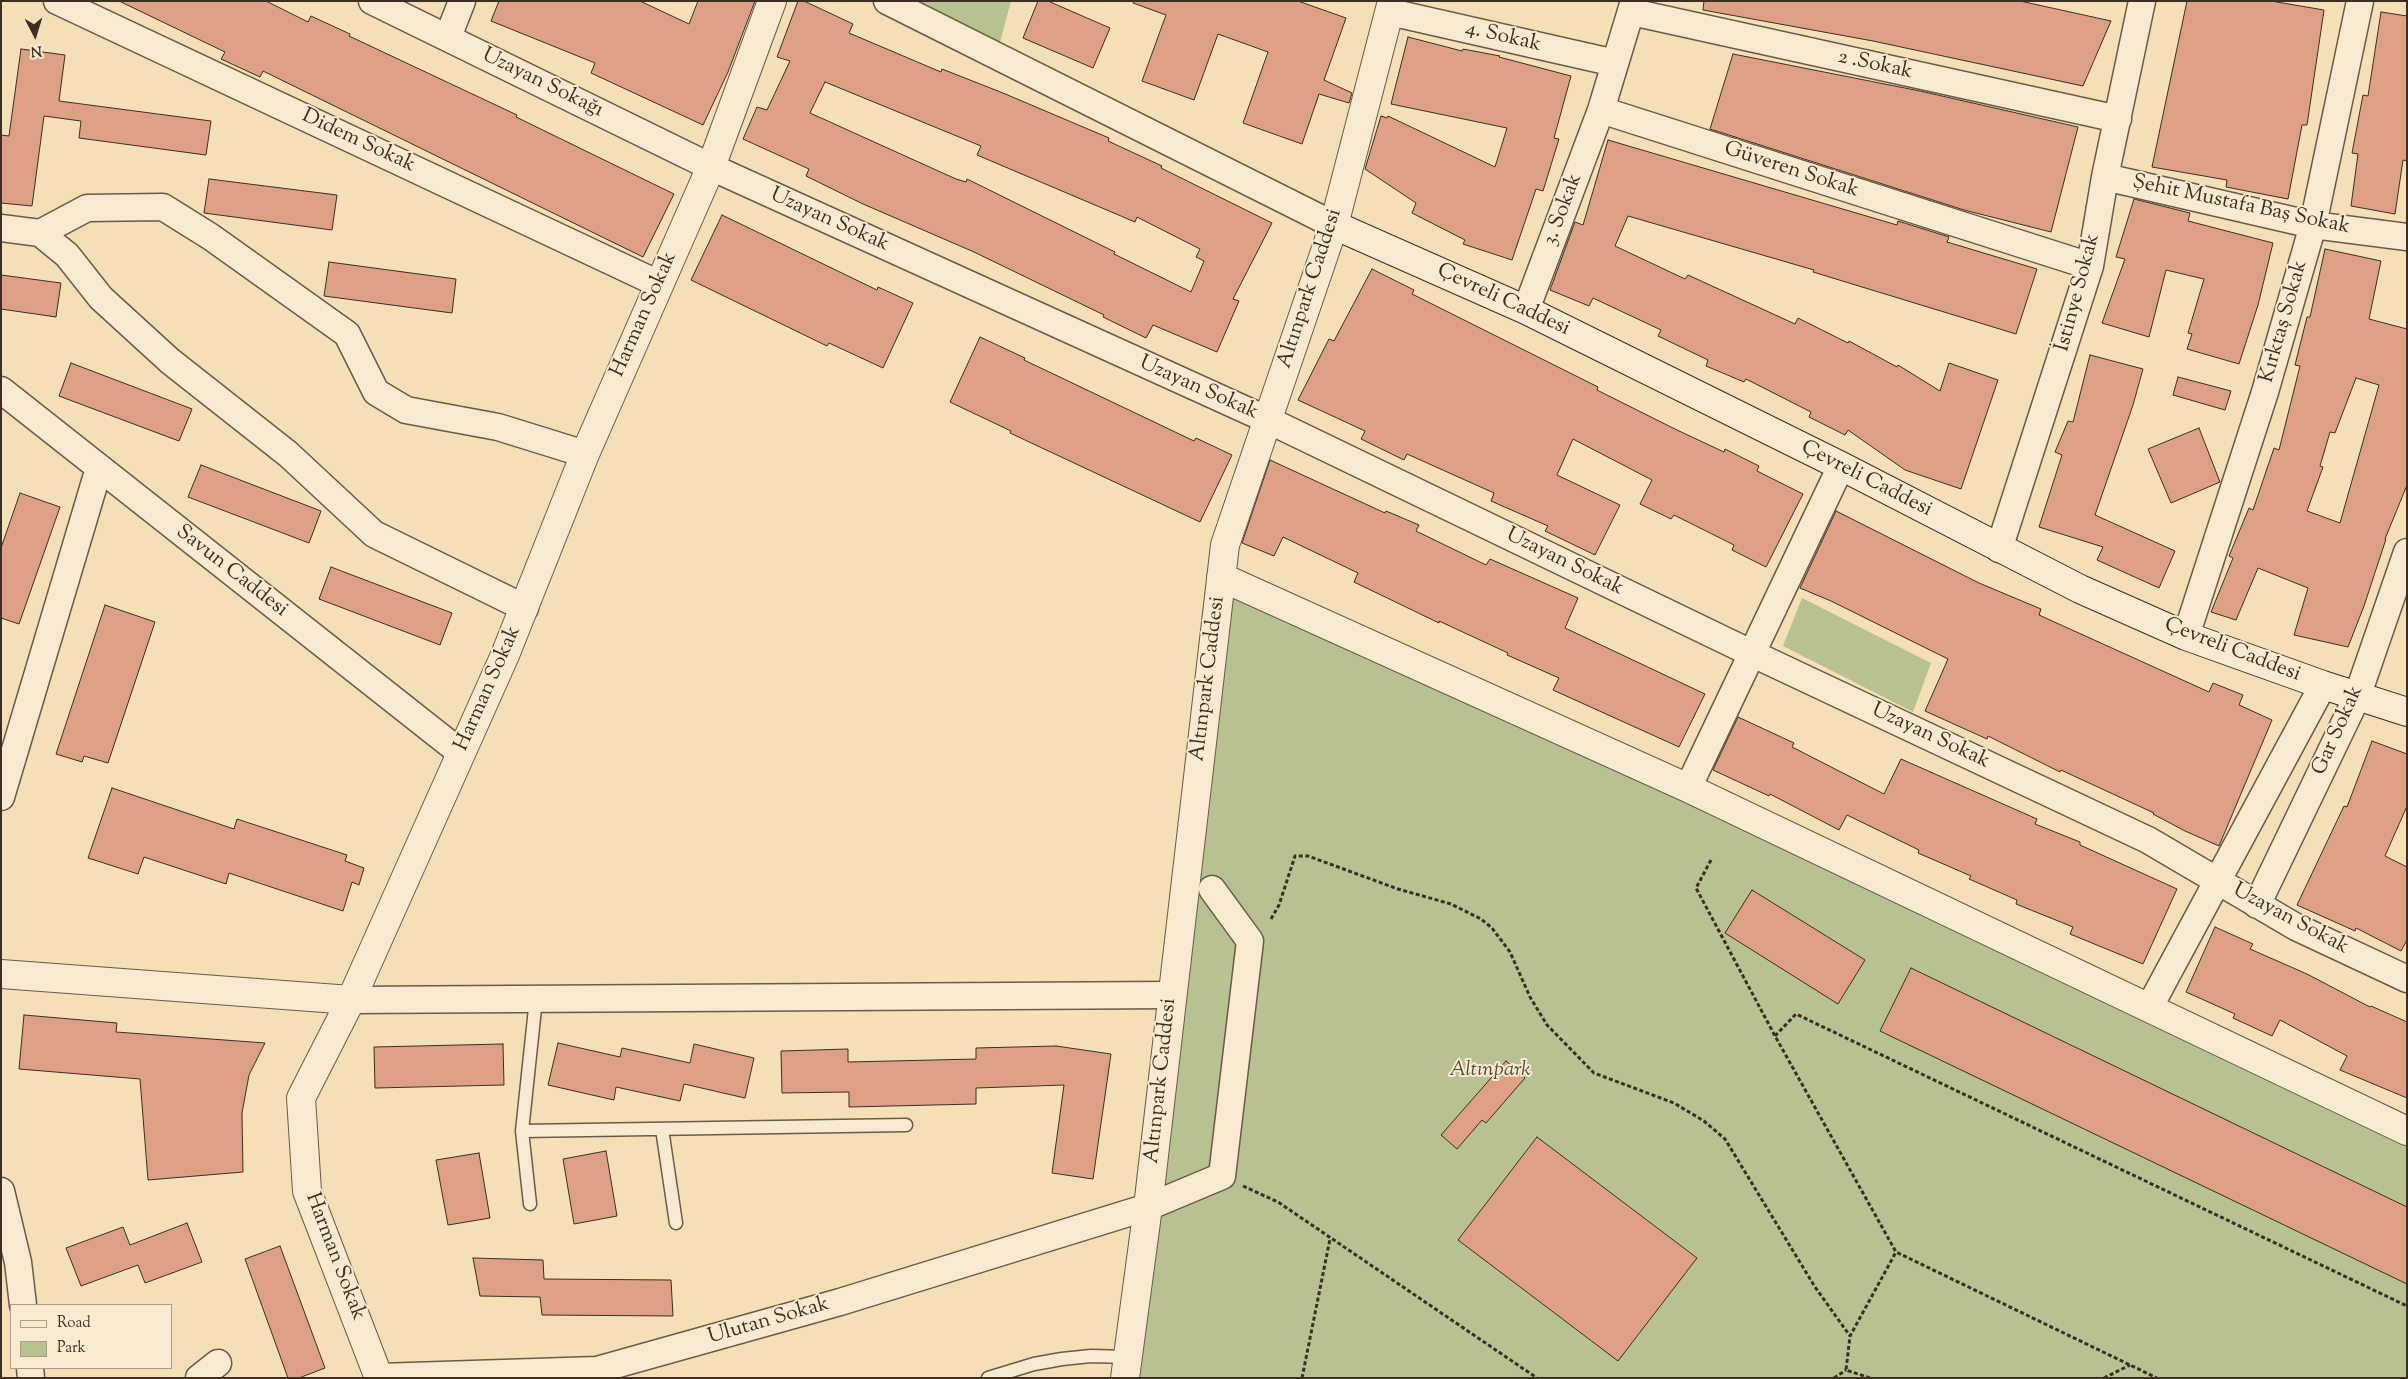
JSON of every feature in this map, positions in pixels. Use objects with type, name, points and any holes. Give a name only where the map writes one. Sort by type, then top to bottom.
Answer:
[{"type":"street","name":"Didem Sokak","points":[[57,1],[659,284]]},
{"type":"street","name":"Uzayan Sokağı","points":[[372,1],[710,168]]},
{"type":"street","points":[[448,37],[462,1]]},
{"type":"street","name":"Harman Sokak","points":[[379,1377],[307,1191],[301,1098],[351,1000],[525,608],[585,454],[710,168],[772,1]]},
{"type":"street","points":[[887,1],[1334,224]]},
{"type":"street","name":"İstinye Sokak","points":[[1999,549],[2090,266],[2105,177],[2142,1]]},
{"type":"street","name":"Kırktaş Sokak","points":[[2186,636],[2265,392],[2313,225],[2360,1]]},
{"type":"street","points":[[1601,110],[1633,6]]},
{"type":"street","name":"2 .Sokak","points":[[1633,6],[2118,119]]},
{"type":"street","name":"Altınpark Caddesi","points":[[1127,1367],[1148,1207],[1224,545],[1334,224],[1391,7]]},
{"type":"street","name":"4. Sokak","points":[[1391,7],[1616,63]]},
{"type":"street","name":"Güveren Sokak","points":[[1601,110],[2090,266]]},
{"type":"street","name":"3. Sokak","points":[[1526,310],[1601,110]]},
{"type":"street","name":"Uzayan Sokak","points":[[710,168],[1268,420],[2148,840],[2296,927],[2407,979]]},
{"type":"street","name":"Şehit Mustafa Baş Sokak","points":[[2105,177],[2313,225],[2407,237]]},
{"type":"street","points":[[40,234],[87,208],[163,207],[211,237],[347,334],[376,392],[406,410],[498,427],[585,454]]},
{"type":"street","name":"Çevreli Caddesi","points":[[1334,224],[1526,310],[1841,466],[2080,590],[2186,636],[2357,697],[2407,712]]},
{"type":"street","points":[[1,228],[40,234],[66,255],[101,298],[170,361],[288,454],[374,534],[525,608]]},
{"type":"street","name":"Savun Caddesi","points":[[1,390],[461,753]]},
{"type":"street","points":[[1688,788],[1841,466]]},
{"type":"street","points":[[1,797],[99,468]]},
{"type":"street","name":"Gar Sokak","points":[[2257,905],[2357,697],[2407,552]]},
{"type":"street","points":[[1221,577],[1688,788],[2407,1131]]},
{"type":"street","name":"Gar Sokak","points":[[2148,1008],[2323,685]]},
{"type":"street","points":[[1212,889],[1250,941],[1222,1176]]},
{"type":"street","points":[[1,974],[351,1000],[1171,995]]},
{"type":"street","name":"Ulutan Sokak","points":[[379,1377],[600,1374],[1148,1207],[1222,1176]]},
{"type":"street","points":[[1,1191],[18,1262],[15,1299]]},
{"type":"lane","points":[[530,1204],[522,1131],[536,999]]},
{"type":"lane","points":[[522,1131],[906,1125]]},
{"type":"lane","points":[[662,1129],[676,1223]]},
{"type":"lane","points":[[988,1378],[1034,1364],[1090,1356],[1127,1367]]},
{"type":"path","points":[[1272,919],[1279,905],[1295,856],[1308,856],[1398,889],[1452,904],[1481,919],[1492,928],[1510,952],[1530,997],[1547,1025],[1594,1072],[1674,1103],[1704,1121],[1725,1139],[1815,1287],[1850,1336]]},
{"type":"path","points":[[1711,860],[1696,888],[1775,1036],[1896,1252],[2157,1378]]},
{"type":"path","points":[[1775,1036],[1796,1014],[2407,1306]]},
{"type":"path","points":[[1222,1176],[1278,1202],[1537,1378]]},
{"type":"path","points":[[1302,1378],[1330,1239]]},
{"type":"path","points":[[1834,1378],[1846,1370],[1850,1336],[1896,1252]]},
{"type":"path","points":[[2104,1378],[2130,1365]]},
{"type":"path","points":[[1846,1370],[1870,1378]]},
{"type":"green space","points":[[916,1],[1011,1],[1000,42]]},
{"type":"green space","name":"Altınpark","points":[[1221,577],[2407,1131],[2407,1378],[1125,1378]]},
{"type":"green space","points":[[1802,598],[1931,663],[1913,712],[1783,646]]},
{"type":"building","points":[[119,1],[266,1],[308,22],[311,16],[350,34],[349,36],[517,115],[516,117],[674,194],[643,257],[263,71],[260,77],[221,59],[225,52]]},
{"type":"building","points":[[499,1],[640,1],[689,24],[698,1],[755,1],[728,72],[703,125],[591,73],[595,63],[491,21]]},
{"type":"building","points":[[798,1],[804,1],[853,24],[849,33],[941,72],[942,69],[1003,93],[1109,138],[1108,141],[1162,166],[1161,168],[1272,223],[1233,299],[1239,301],[1217,352],[1153,325],[1146,338],[1103,317],[1104,315],[974,252],[863,204],[806,176],[809,169],[743,139],[757,107],[767,110],[790,61],[777,57]],"holes":[[[825,82],[981,146],[977,155],[1135,222],[1137,217],[1200,249],[1196,257],[1204,261],[1191,292],[967,179],[966,182],[956,179],[810,113]]]},
{"type":"building","points":[[1038,1],[1048,1],[1110,28],[1093,68],[1023,38]]},
{"type":"building","points":[[1133,1],[1298,1],[1346,18],[1324,80],[1352,93],[1349,103],[1319,94],[1302,144],[1243,123],[1268,52],[1218,34],[1194,100],[1142,81],[1166,15],[1133,3]]},
{"type":"building","points":[[1704,1],[2020,1],[2111,21],[2083,86],[1873,41],[1703,10]]},
{"type":"building","points":[[2187,1],[2271,1],[2324,10],[2307,125],[2302,125],[2288,199],[2226,187],[2227,180],[2152,167]]},
{"type":"building","points":[[2381,12],[2407,16],[2407,161],[2403,160],[2395,214],[2351,206],[2358,154],[2352,153],[2363,95],[2368,96]]},
{"type":"building","points":[[1408,37],[1462,51],[1463,49],[1500,56],[1571,76],[1554,138],[1559,139],[1543,191],[1536,189],[1512,260],[1463,244],[1465,240],[1412,213],[1416,203],[1365,169],[1381,116],[1387,118],[1388,116],[1495,167],[1507,128],[1391,104]]},
{"type":"building","points":[[21,49],[65,55],[59,101],[211,121],[206,155],[79,138],[81,121],[44,116],[32,206],[1,203],[1,135],[9,136]]},
{"type":"building","points":[[1733,54],[1920,91],[2078,127],[2051,232],[1964,210],[1710,129]]},
{"type":"building","points":[[1608,140],[1897,225],[1898,221],[1949,237],[1947,242],[2037,269],[2016,334],[1813,272],[1814,270],[1628,216],[1615,246],[1685,279],[1688,275],[1795,324],[1798,318],[1848,343],[1849,341],[1897,367],[1898,365],[1940,391],[1949,363],[1998,380],[1961,489],[1905,470],[1848,430],[1845,435],[1809,417],[1811,412],[1746,379],[1744,382],[1706,366],[1708,360],[1658,336],[1661,330],[1593,298],[1589,306],[1550,290],[1575,222],[1583,225]]},
{"type":"building","points":[[209,179],[337,195],[332,230],[204,213]]},
{"type":"building","points":[[2134,199],[2190,213],[2188,221],[2273,243],[2258,305],[2239,364],[2187,349],[2192,334],[2188,333],[2204,279],[2166,270],[2149,337],[2102,323],[2125,259],[2116,257]]},
{"type":"building","points":[[722,215],[877,290],[878,287],[913,303],[883,368],[829,343],[827,346],[691,280]]},
{"type":"building","points":[[2325,249],[2381,261],[2369,319],[2407,329],[2407,485],[2385,539],[2364,606],[2348,647],[2294,635],[2308,588],[2258,568],[2236,620],[2211,612],[2233,558],[2229,556],[2249,508],[2253,510],[2274,448],[2279,450],[2300,366],[2295,365],[2307,317],[2310,317]],"holes":[[[2356,378],[2379,385],[2340,523],[2307,511],[2323,467],[2320,466],[2330,432],[2335,433]]]},
{"type":"building","points":[[329,262],[456,279],[452,313],[324,296]]},
{"type":"building","points":[[1372,269],[1414,290],[1412,294],[1598,387],[1597,390],[1677,430],[1724,452],[1725,449],[1759,466],[1757,471],[1803,494],[1766,567],[1732,550],[1734,545],[1674,515],[1671,519],[1640,504],[1652,480],[1573,439],[1557,475],[1620,505],[1595,555],[1545,531],[1548,526],[1491,501],[1494,493],[1407,454],[1404,460],[1361,439],[1365,431],[1298,400],[1329,339],[1334,341]]},
{"type":"building","points":[[1,275],[61,283],[56,317],[1,309]]},
{"type":"building","points":[[980,337],[1194,441],[1196,438],[1232,455],[1200,522],[1010,433],[1011,431],[950,402]]},
{"type":"building","points":[[2090,355],[2143,369],[2133,405],[2095,515],[2175,551],[2159,588],[2097,560],[2103,547],[2039,527],[2062,455],[2055,452],[2068,421],[2073,422]]},
{"type":"building","points":[[71,363],[192,409],[179,441],[59,396]]},
{"type":"building","points":[[2178,377],[2231,391],[2225,410],[2173,395]]},
{"type":"building","points":[[2199,428],[2220,482],[2171,503],[2148,449]]},
{"type":"building","points":[[1270,460],[1385,513],[1386,511],[1419,525],[1416,531],[1486,565],[1490,559],[1578,598],[1565,628],[1705,694],[1679,747],[1553,690],[1559,678],[1354,582],[1358,573],[1283,537],[1274,556],[1242,543]]},
{"type":"building","points":[[201,465],[321,511],[309,543],[188,497]]},
{"type":"building","points":[[20,493],[60,507],[19,624],[1,618],[1,548]]},
{"type":"building","points":[[1836,511],[1979,583],[2041,609],[2039,615],[2209,692],[2213,683],[2243,695],[2239,705],[2272,720],[2219,846],[2185,831],[2154,813],[2061,770],[2060,772],[1988,736],[1987,739],[1925,711],[1948,659],[1831,601],[1800,588]]},
{"type":"building","points":[[331,567],[452,613],[440,645],[319,599]]},
{"type":"building","points":[[105,605],[155,622],[108,763],[84,756],[82,762],[56,754]]},
{"type":"building","points":[[1738,717],[1794,743],[1792,747],[1884,794],[1901,759],[2037,819],[2035,824],[2080,842],[2080,845],[2177,889],[2143,964],[2070,934],[2073,927],[2016,904],[2017,900],[1969,879],[1971,876],[1918,853],[1919,850],[1847,815],[1839,830],[1770,794],[1769,796],[1713,770]]},
{"type":"building","points":[[2372,741],[2407,754],[2407,806],[2385,856],[2407,867],[2407,940],[2401,951],[2356,928],[2355,931],[2297,905],[2344,806],[2347,807]]},
{"type":"building","points":[[112,788],[234,829],[237,819],[347,855],[345,861],[364,868],[359,885],[352,882],[343,911],[229,873],[226,884],[144,857],[138,874],[88,858]]},
{"type":"building","points":[[1752,890],[1865,960],[1838,1004],[1725,933]]},
{"type":"building","points":[[2215,927],[2253,944],[2250,949],[2307,974],[2370,1007],[2407,1022],[2407,1098],[2340,1070],[2347,1056],[2280,1020],[2272,1036],[2233,1018],[2235,1014],[2186,992]]},
{"type":"building","points":[[1911,968],[2407,1207],[2407,1284],[1880,1031]]},
{"type":"building","points":[[24,1015],[117,1023],[116,1032],[265,1043],[249,1075],[242,1113],[243,1172],[148,1180],[140,1079],[19,1069]]},
{"type":"building","points":[[558,1043],[620,1057],[622,1048],[690,1063],[694,1044],[754,1058],[745,1098],[684,1084],[680,1101],[616,1087],[614,1100],[548,1085]]},
{"type":"building","points":[[503,1044],[504,1085],[375,1088],[374,1047]]},
{"type":"building","points":[[1056,1046],[1111,1054],[1093,1179],[1052,1173],[1064,1085],[976,1088],[976,1104],[849,1107],[849,1092],[782,1093],[781,1051],[848,1049],[848,1062],[976,1059],[976,1048]]},
{"type":"building","points":[[1506,1061],[1525,1078],[1486,1123],[1482,1120],[1457,1149],[1441,1135]]},
{"type":"building","points":[[1537,1137],[1697,1258],[1618,1361],[1458,1240]]},
{"type":"building","points":[[606,1151],[617,1216],[574,1224],[563,1159]]},
{"type":"building","points":[[479,1153],[490,1218],[448,1225],[436,1160]]},
{"type":"building","points":[[187,1223],[202,1262],[145,1283],[138,1265],[81,1286],[66,1248],[123,1227],[130,1245]]},
{"type":"building","points":[[280,1246],[325,1368],[299,1378],[288,1378],[245,1259]]},
{"type":"building","points":[[473,1258],[543,1260],[544,1279],[671,1280],[673,1316],[542,1315],[540,1297],[480,1296]]}]
